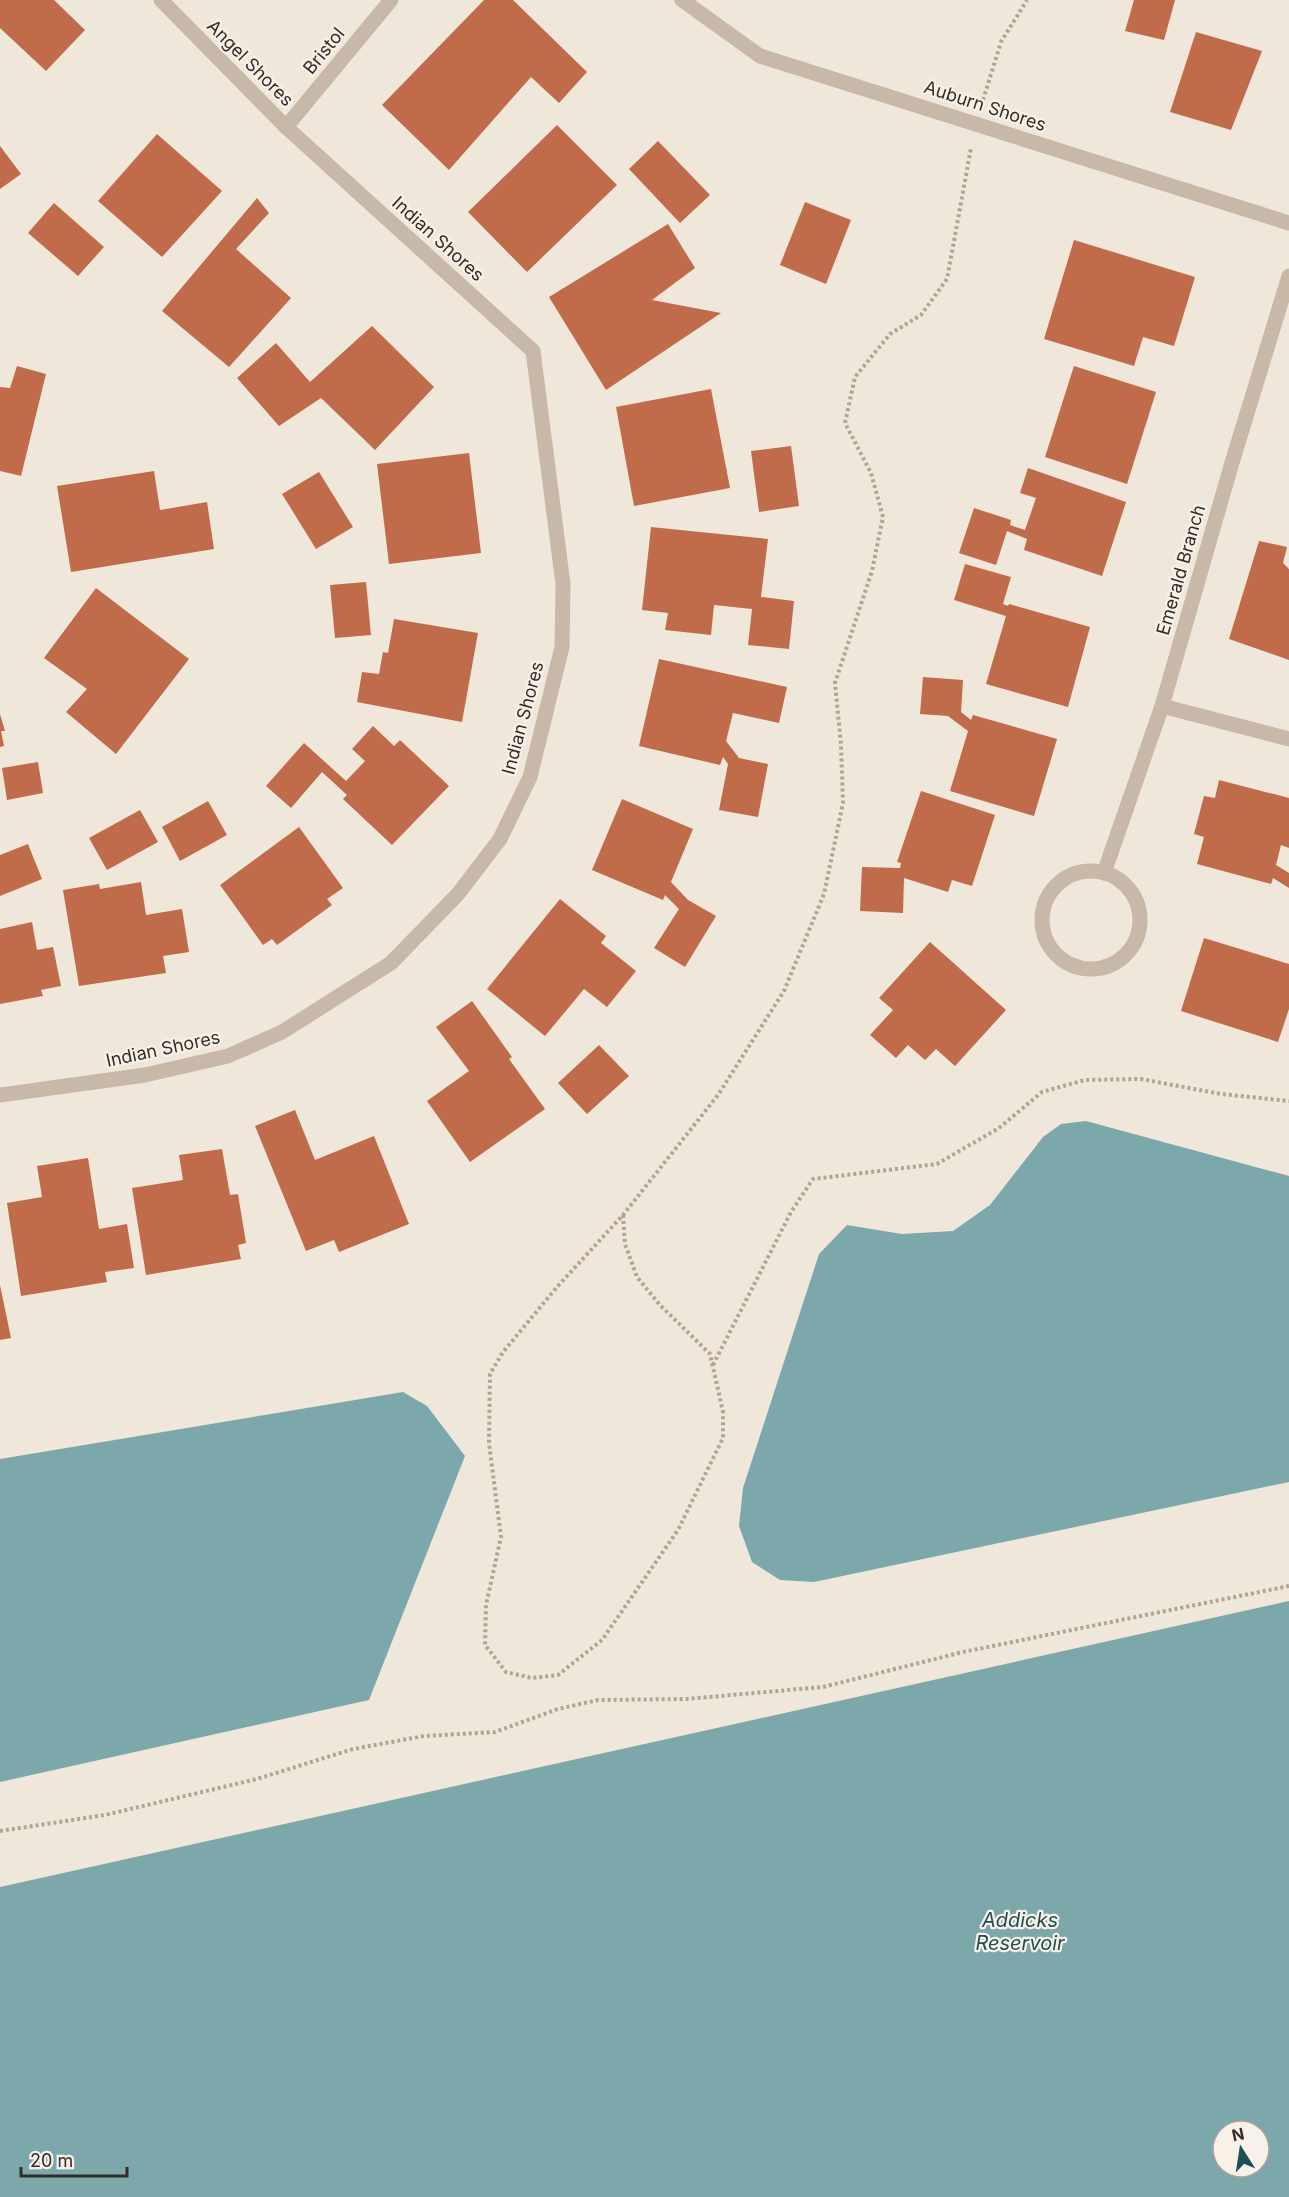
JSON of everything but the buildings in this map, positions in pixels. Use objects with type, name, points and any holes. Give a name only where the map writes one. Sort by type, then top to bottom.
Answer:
[{"type":"street","name":"Angel Shores","points":[[161,0],[286,127]]},
{"type":"street","name":"Bristol","points":[[286,127],[391,0]]},
{"type":"street","name":"Auburn Shores","points":[[682,0],[760,56],[1289,223]]},
{"type":"street","name":"Indian Shores","points":[[0,1095],[145,1076],[228,1056],[282,1032],[391,963],[458,894],[501,839],[530,777],[562,647],[562,584],[532,351],[286,127]]},
{"type":"street","name":"Emerald Branch","points":[[1104,873],[1162,706],[1231,466],[1289,276]]},
{"type":"street","points":[[1162,706],[1289,740]]},
{"type":"street","points":[[1094,870],[1104,873],[1113,874],[1128,886],[1138,901],[1141,922],[1136,942],[1122,958],[1104,968],[1083,969],[1066,962],[1051,950],[1043,933],[1042,914],[1047,896],[1059,882],[1076,873],[1094,870]]},
{"type":"path","points":[[623,1215],[625,1244],[637,1277],[660,1305],[710,1354],[723,1412],[723,1438],[678,1530],[602,1640],[558,1675],[532,1678],[506,1672],[485,1645],[486,1605],[501,1537],[489,1443],[490,1374],[503,1352],[557,1287],[623,1215],[718,1095],[784,990],[824,894],[843,803],[841,745],[834,683],[872,571],[883,517],[871,473],[845,423],[855,377],[890,334],[921,315],[947,279],[976,124],[1001,42],[1027,0]]},
{"type":"path","points":[[713,1365],[791,1212],[813,1179],[937,1164],[999,1128],[1042,1092],[1085,1080],[1141,1079],[1221,1095],[1289,1101]]},
{"type":"path","points":[[0,1831],[105,1815],[257,1779],[353,1749],[424,1736],[495,1732],[558,1709],[598,1700],[686,1699],[823,1687],[963,1652],[1289,1586]]},
{"type":"water","points":[[1086,1121],[1289,1176],[1289,1482],[814,1582],[780,1580],[752,1562],[739,1526],[743,1488],[819,1254],[847,1225],[902,1234],[953,1231],[990,1205],[1043,1137],[1061,1124]]},
{"type":"water","points":[[403,1392],[427,1406],[465,1456],[369,1700],[0,1782],[0,1459]]},
{"type":"water","name":"Addicks Reservoir","points":[[1289,1601],[1289,2197],[0,2197],[0,1887]]}]
